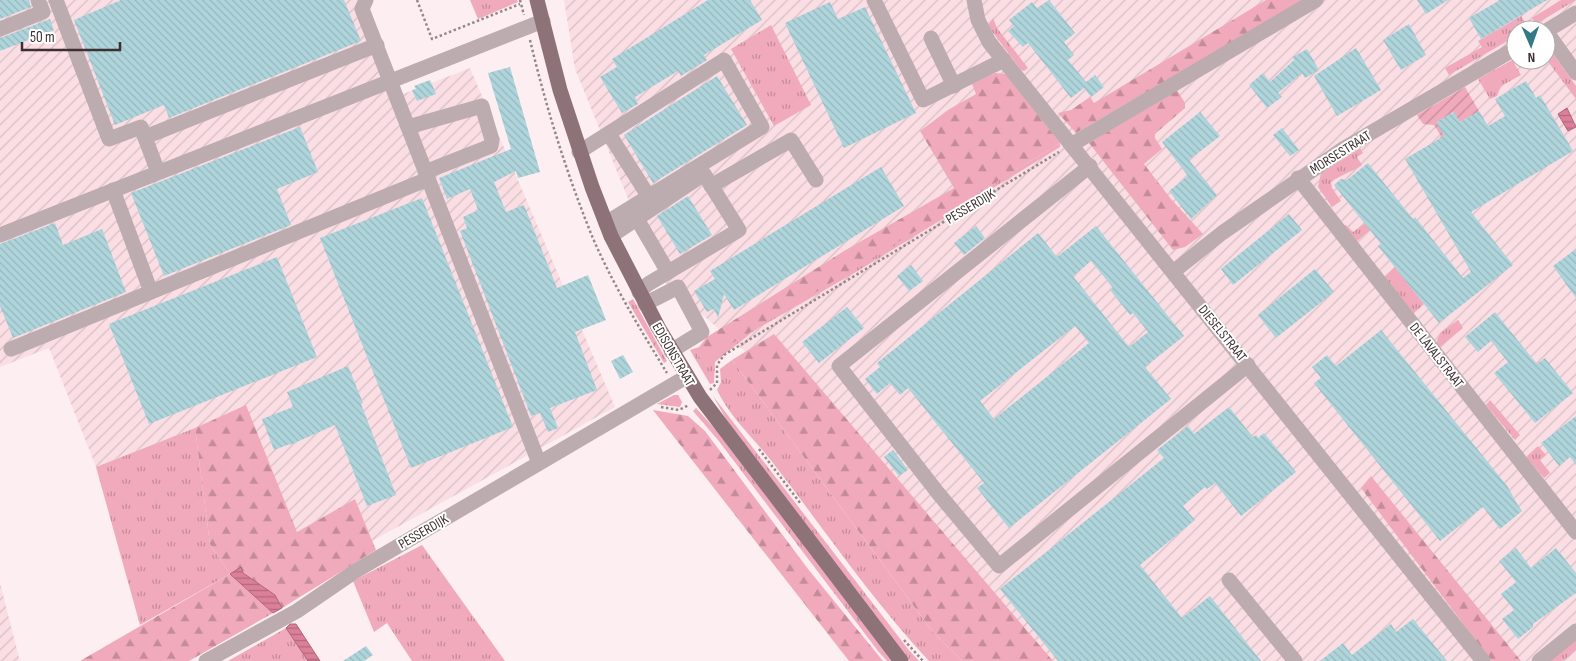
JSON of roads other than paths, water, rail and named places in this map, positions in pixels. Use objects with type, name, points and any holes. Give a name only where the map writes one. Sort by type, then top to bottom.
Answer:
[{"type":"main road","name":"EDISONSTRAAT","points":[[532,1],[543,21],[560,90],[579,152],[609,230],[642,298],[671,351],[700,397],[902,661]]},
{"type":"street","points":[[0,29],[43,12],[38,0]]},
{"type":"street","points":[[56,0],[109,139],[141,127],[158,172]]},
{"type":"street","points":[[366,0],[362,9],[539,463]]},
{"type":"street","points":[[874,0],[923,100],[1004,60]]},
{"type":"street","name":"DIESELSTRAAT","points":[[974,0],[982,31],[1004,60],[1483,661]]},
{"type":"street","points":[[1071,145],[1316,0]]},
{"type":"street","points":[[1556,25],[1576,13]]},
{"type":"street","points":[[0,235],[543,21]]},
{"type":"street","points":[[931,38],[954,86]]},
{"type":"street","points":[[145,137],[377,45]]},
{"type":"street","points":[[1556,45],[1576,73]]},
{"type":"street","name":"MORSESTRAAT","points":[[1173,272],[1298,178],[1343,148],[1506,54]]},
{"type":"street","points":[[579,152],[724,60],[762,127],[649,197],[609,230]]},
{"type":"street","points":[[11,349],[427,176],[491,146],[492,140],[482,106],[408,126]]},
{"type":"street","points":[[609,134],[649,197]]},
{"type":"street","points":[[711,186],[791,140],[816,180]]},
{"type":"street","points":[[1090,166],[839,366],[938,493],[999,566],[1248,365]]},
{"type":"street","points":[[609,230],[637,219],[704,174],[739,230],[668,272],[642,298]]},
{"type":"street","name":"DE LAVALSTRAAT","points":[[1298,178],[1576,532]]},
{"type":"street","points":[[113,190],[151,292]]},
{"type":"street","points":[[637,219],[668,272]]},
{"type":"street","points":[[642,298],[678,287],[702,332],[671,351]]},
{"type":"street","name":"PESSERDIJK","points":[[206,661],[297,611],[354,572],[643,404],[686,377]]},
{"type":"street","points":[[1229,580],[1295,661]]},
{"type":"street","points":[[1539,661],[1576,632]]}]
